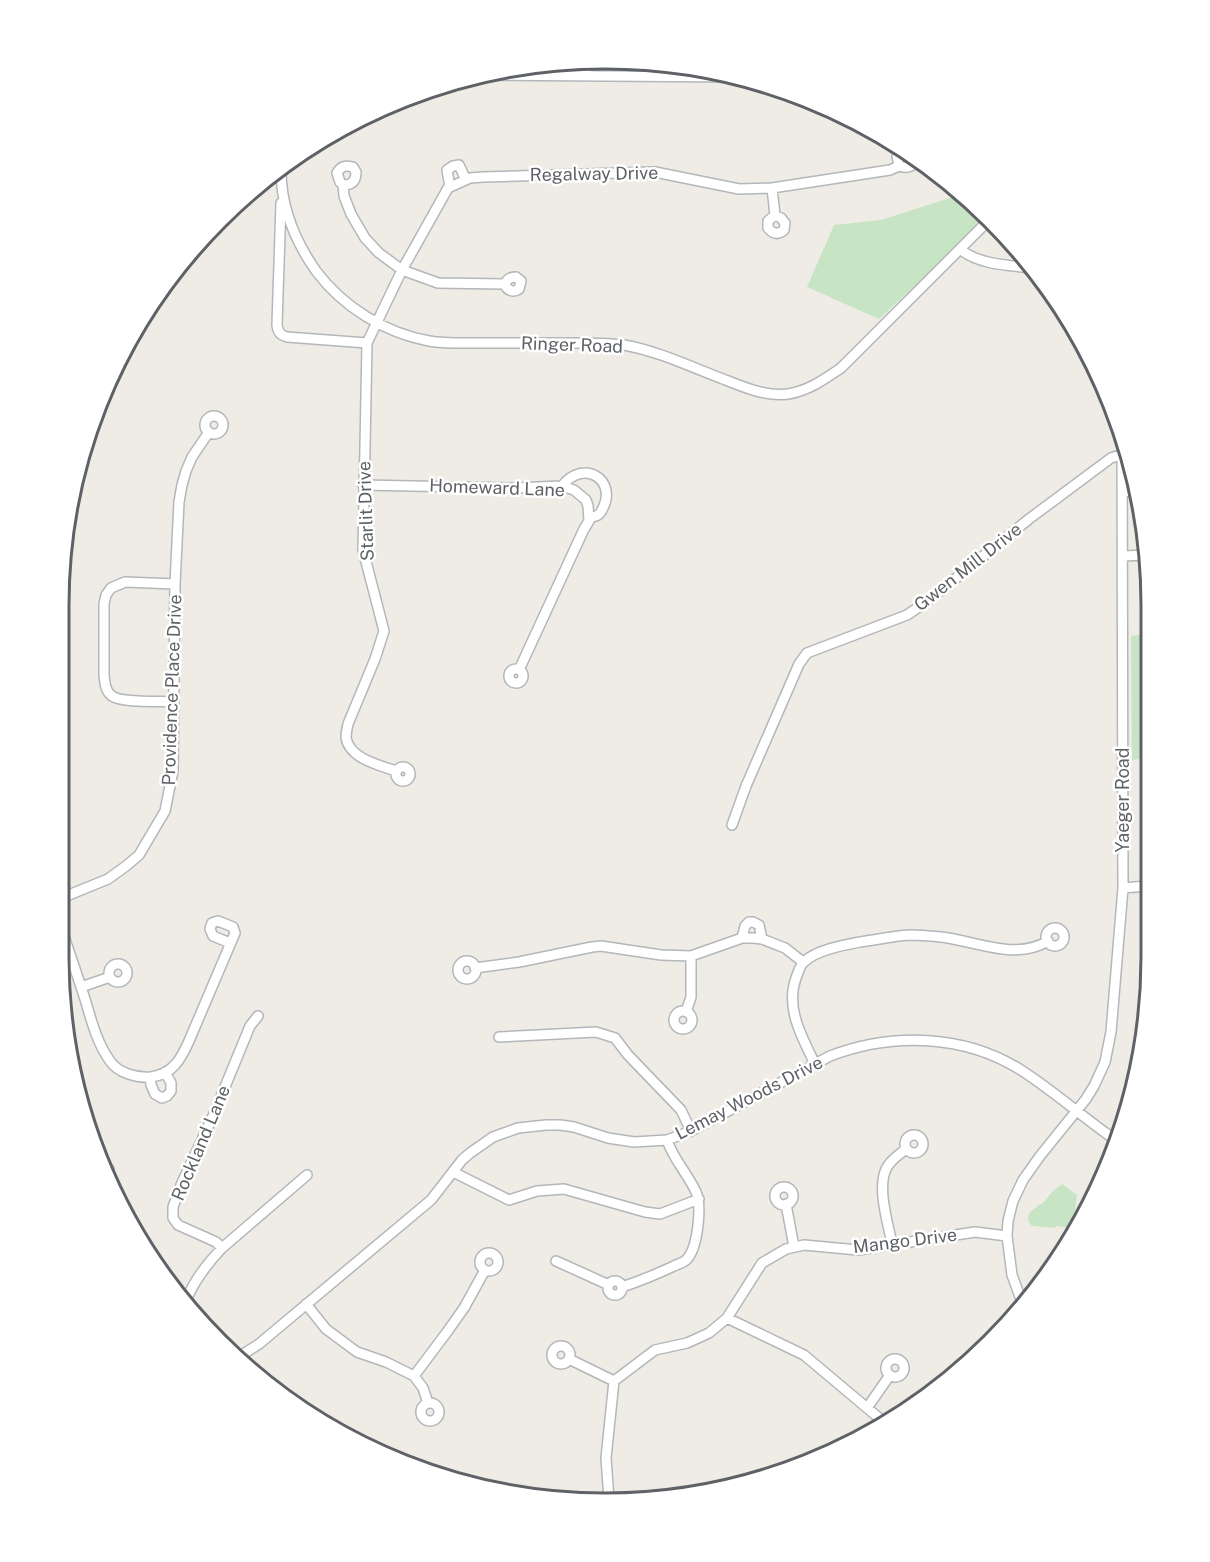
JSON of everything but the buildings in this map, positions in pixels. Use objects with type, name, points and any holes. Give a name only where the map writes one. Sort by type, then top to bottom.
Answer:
[{"type":"street","points":[[586,76],[587,70]]},
{"type":"street","points":[[525,75],[694,77]]},
{"type":"street","points":[[897,156],[899,166]]},
{"type":"street","points":[[375,322],[450,187],[447,170],[459,165],[466,180]]},
{"type":"street","name":"Regalway Drive","points":[[450,187],[466,180],[483,177],[655,172],[738,189],[772,188],[890,170],[899,166],[912,166]]},
{"type":"street","name":"Ringer Road","points":[[281,178],[287,213],[294,232],[312,265],[346,302],[375,322],[411,336],[432,341],[585,343],[626,346],[654,353],[756,390],[775,394],[788,394],[810,387],[841,368],[984,226]]},
{"type":"street","points":[[343,185],[344,196],[351,214],[365,238],[379,253],[402,270],[438,283],[505,284]]},
{"type":"street","points":[[772,188],[775,215]]},
{"type":"street","points":[[282,192],[278,335],[367,343]]},
{"type":"street","points":[[961,250],[980,260],[1019,266]]},
{"type":"street","name":"Starlit Drive","points":[[375,322],[367,343],[363,550],[384,632],[348,724],[347,741],[353,752],[361,758],[396,771]]},
{"type":"street","name":"Providence Place Drive","points":[[69,895],[108,879],[126,867],[139,855],[165,811],[173,771],[175,584],[179,502],[182,485],[192,458],[209,432]]},
{"type":"street","name":"Gwen Mill Drive","points":[[732,825],[746,786],[799,664],[807,653],[907,615],[929,600],[1029,519],[1111,458],[1120,455]]},
{"type":"street","name":"Yaeger Road","points":[[1020,1296],[1012,1275],[1007,1236],[1013,1201],[1023,1180],[1094,1086],[1109,1047],[1113,1017],[1123,888],[1123,466]]},
{"type":"street","points":[[519,670],[589,518],[599,515],[606,501],[604,484],[591,474],[583,472],[574,475],[562,486]]},
{"type":"street","name":"Homeward Lane","points":[[363,485],[513,488],[562,486],[574,490],[585,500],[589,518]]},
{"type":"street","points":[[1123,492],[1129,492]]},
{"type":"street","points":[[1123,556],[1138,555]]},
{"type":"street","points":[[174,702],[123,700],[114,698],[107,690],[104,675],[104,610],[106,595],[111,588],[125,582],[175,584]]},
{"type":"street","points":[[1123,888],[1141,886]]},
{"type":"street","points":[[742,938],[744,926],[753,922],[759,925],[762,939]]},
{"type":"street","points":[[815,1064],[801,1035],[793,1011],[792,990],[803,962],[818,953],[851,944],[909,935],[944,938],[1021,951],[1037,947],[1048,941]]},
{"type":"street","points":[[475,968],[601,946],[662,955],[691,956],[742,938],[762,939],[785,948],[803,962]]},
{"type":"street","points":[[69,951],[97,1037],[110,1062],[123,1072],[140,1077],[150,1077],[169,1071],[181,1058],[230,943]]},
{"type":"street","points":[[686,1012],[692,997],[691,956]]},
{"type":"street","points":[[81,987],[110,977]]},
{"type":"street","name":"Rockland Lane","points":[[222,1248],[216,1242],[178,1225],[172,1215],[173,1207],[250,1026],[258,1016]]},
{"type":"street","points":[[499,1037],[596,1032],[615,1038],[628,1055],[681,1110],[691,1131]]},
{"type":"street","name":"Lemay Woods Drive","points":[[245,1353],[259,1344],[431,1200],[470,1152],[493,1137],[518,1128],[532,1125],[567,1126],[621,1141],[667,1140],[691,1131],[815,1064],[847,1050],[881,1042],[917,1040],[956,1044],[1009,1063],[1035,1079],[1076,1110]]},
{"type":"street","points":[[150,1077],[155,1094],[162,1098],[168,1096],[171,1091],[171,1083],[165,1072]]},
{"type":"street","points":[[1076,1110],[1110,1136]]},
{"type":"street","points":[[556,1261],[609,1285],[608,1290],[613,1295],[620,1293],[622,1287],[686,1260],[691,1254],[698,1228],[699,1200],[667,1140]]},
{"type":"street","points":[[892,1244],[884,1203],[883,1181],[885,1170],[890,1163],[906,1149]]},
{"type":"street","points":[[453,1172],[509,1200],[537,1191],[564,1189],[645,1212],[660,1214],[699,1200]]},
{"type":"street","points":[[189,1295],[199,1276],[222,1248],[307,1175]]},
{"type":"street","points":[[786,1204],[794,1247]]},
{"type":"street","name":"Mango Drive","points":[[614,1381],[655,1350],[687,1343],[709,1333],[727,1318],[762,1263],[786,1249],[804,1245],[858,1250],[975,1232],[1007,1236]]},
{"type":"street","points":[[414,1376],[464,1308],[485,1270]]},
{"type":"street","points":[[306,1304],[326,1329],[357,1352],[414,1376],[423,1388],[428,1404]]},
{"type":"street","points":[[727,1318],[804,1355],[879,1418]]},
{"type":"street","points":[[569,1359],[614,1381],[606,1458],[609,1493]]},
{"type":"street","points":[[867,1408],[890,1375]]},
{"type":"green space","points":[[952,197],[979,222],[962,242],[879,319],[807,287],[834,225],[881,220]]},
{"type":"green space","points":[[1141,635],[1141,759],[1132,760],[1131,636]]},
{"type":"green space","points":[[1062,1184],[1077,1195],[1074,1215],[1067,1228],[1031,1225],[1028,1220],[1029,1213],[1042,1204]]}]
